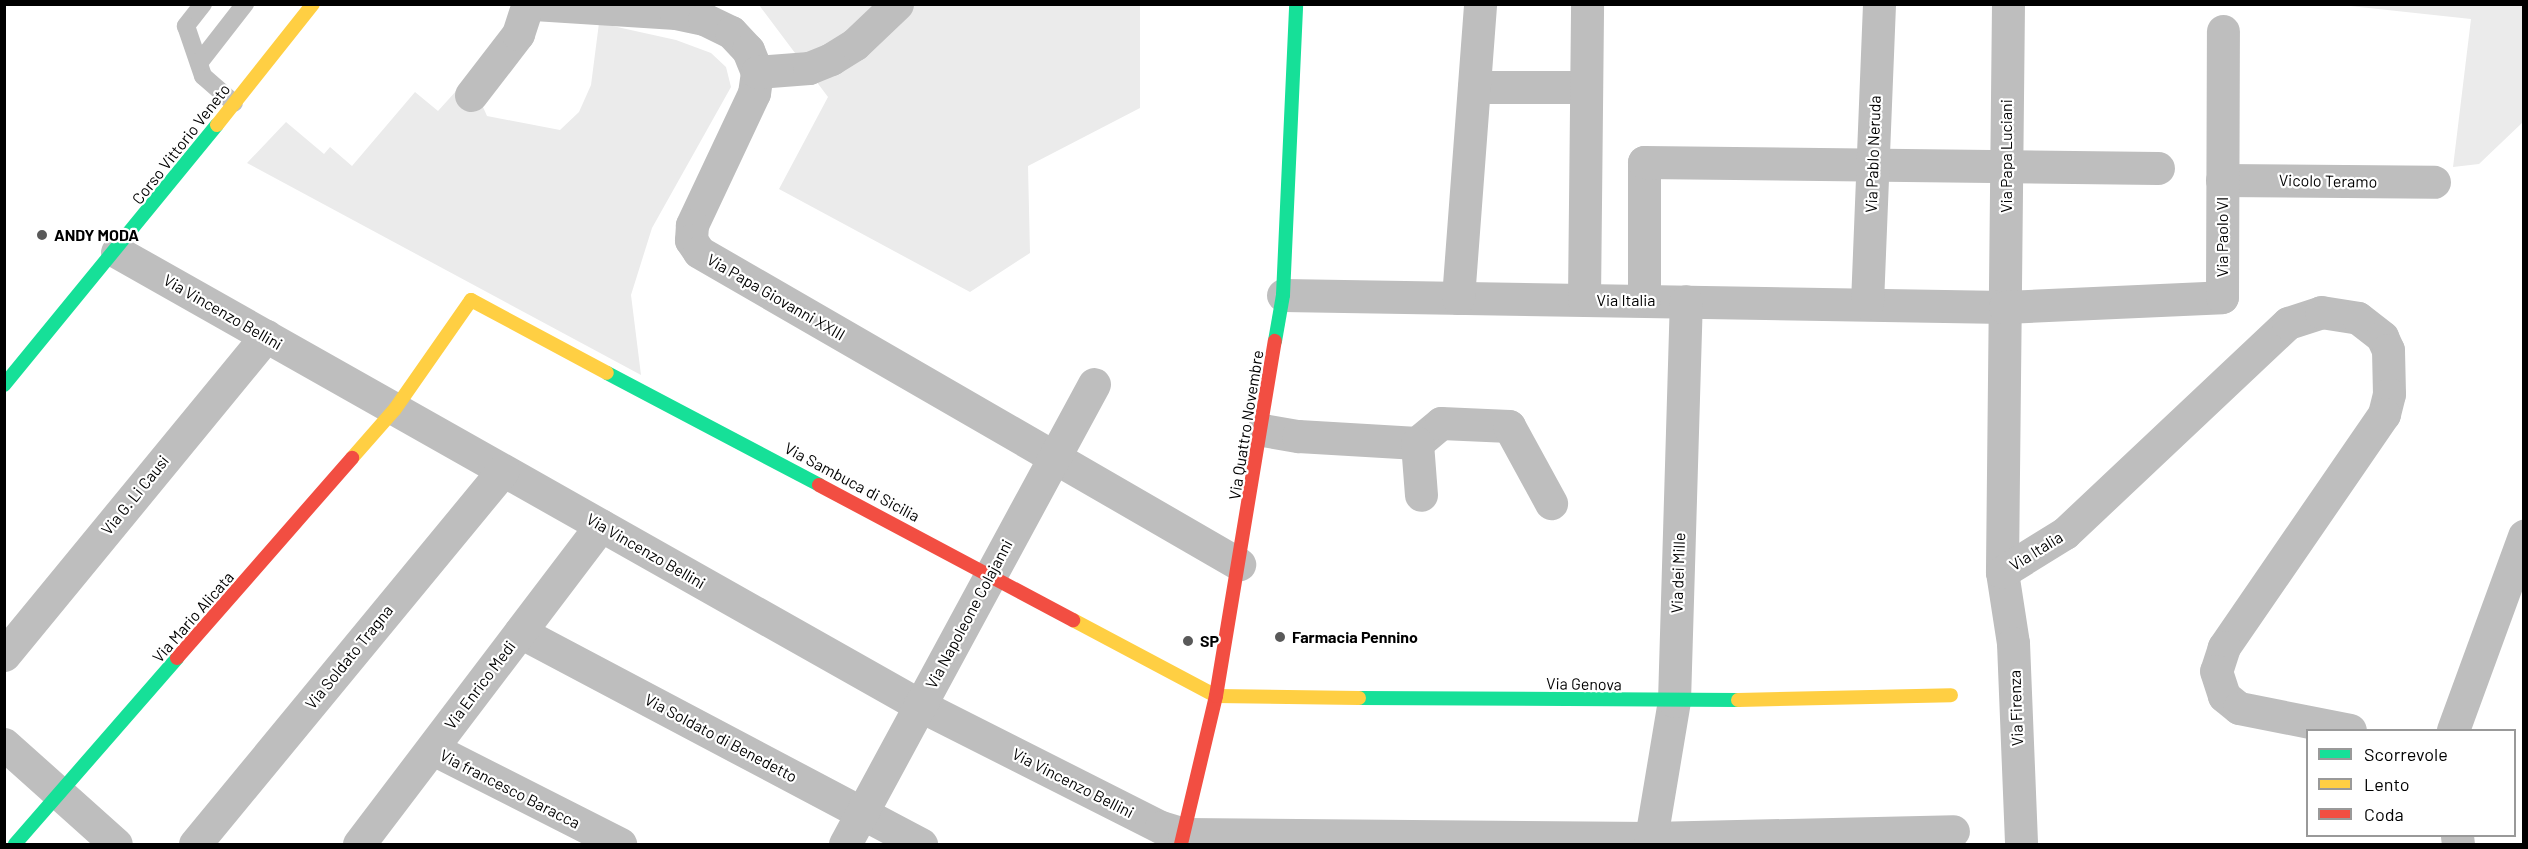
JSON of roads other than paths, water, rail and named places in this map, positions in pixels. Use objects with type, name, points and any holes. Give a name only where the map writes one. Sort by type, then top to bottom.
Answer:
[{"type":"street","name":"Corso Vittorio Veneto","points":[[4,385],[117,252],[313,4]]},
{"type":"street","points":[[471,95],[518,34],[528,4]]},
{"type":"street","points":[[534,4],[676,13],[704,20],[731,32],[748,50],[757,72],[809,68],[831,59],[855,44],[897,4]]},
{"type":"street","name":"Via Quattro Novembre","points":[[1182,839],[1216,696],[1263,430],[1283,295],[1296,4]]},
{"type":"street","points":[[1458,297],[1480,4]]},
{"type":"street","points":[[1584,299],[1587,4]]},
{"type":"street","name":"Via Pablo Neruda","points":[[1866,303],[1879,4]]},
{"type":"street","name":"Via Papa Luciani","points":[[2005,307],[2008,4]]},
{"type":"street","name":"Via Paolo VI","points":[[2005,307],[2222,297],[2223,32]]},
{"type":"street","name":"Via Papa Giovanni XXIII","points":[[757,72],[754,93],[692,225],[694,246],[1053,458],[1239,564]]},
{"type":"street","points":[[1474,87],[1586,87]]},
{"type":"street","points":[[1644,300],[1644,162],[2158,168]]},
{"type":"street","name":"Vicolo Teramo","points":[[2222,180],[2434,182]]},
{"type":"street","name":"Via Vincenzo Bellini","points":[[117,252],[919,705],[1182,839],[1650,841],[1953,831]]},
{"type":"street","name":"Via Italia","points":[[1283,295],[2005,307],[2002,572]]},
{"type":"street","name":"Via Mario Alicata","points":[[15,844],[395,409],[471,300]]},
{"type":"street","name":"Via Sambuca di Sicilia","points":[[471,300],[990,573],[1216,696]]},
{"type":"street","name":"Via dei Mille","points":[[1650,841],[1674,702],[1686,301]]},
{"type":"street","name":"Via Italia","points":[[2002,572],[2065,534],[2288,323],[2321,312],[2358,318],[2382,337],[2388,350],[2390,386],[2384,414],[2224,647],[2216,671],[2224,696],[2239,708],[2345,729]]},
{"type":"street","name":"Via G. Li Causi","points":[[4,655],[266,336]]},
{"type":"street","name":"Via Napoleone Colajanni","points":[[845,844],[1094,384]]},
{"type":"street","points":[[1263,430],[1298,436],[1417,443],[1441,423],[1509,426],[1551,503]]},
{"type":"street","points":[[1417,443],[1421,495]]},
{"type":"street","name":"Via Soldato Tragna","points":[[195,844],[503,470]]},
{"type":"street","name":"Via Enrico Medi","points":[[359,844],[600,525]]},
{"type":"street","points":[[2453,729],[2523,536]]},
{"type":"street","name":"Via Firenza","points":[[2002,572],[2013,643],[2021,844]]},
{"type":"street","name":"Via Soldato di Benedetto","points":[[520,632],[921,844]]},
{"type":"street","name":"Via Genova","points":[[1216,696],[1674,702],[1951,695]]},
{"type":"street","points":[[4,744],[116,844]]},
{"type":"street","name":"Via francesco Baracca","points":[[433,749],[620,844]]},
{"type":"lane","points":[[203,4],[186,26],[203,76],[234,103]]},
{"type":"lane","points":[[198,63],[245,4]]},
{"type":"place","name":"ANDY MODA","points":[[42,235]]},
{"type":"place","name":"Farmacia Pennino","points":[[1280,637]]},
{"type":"place","name":"SP","points":[[1188,641]]}]
